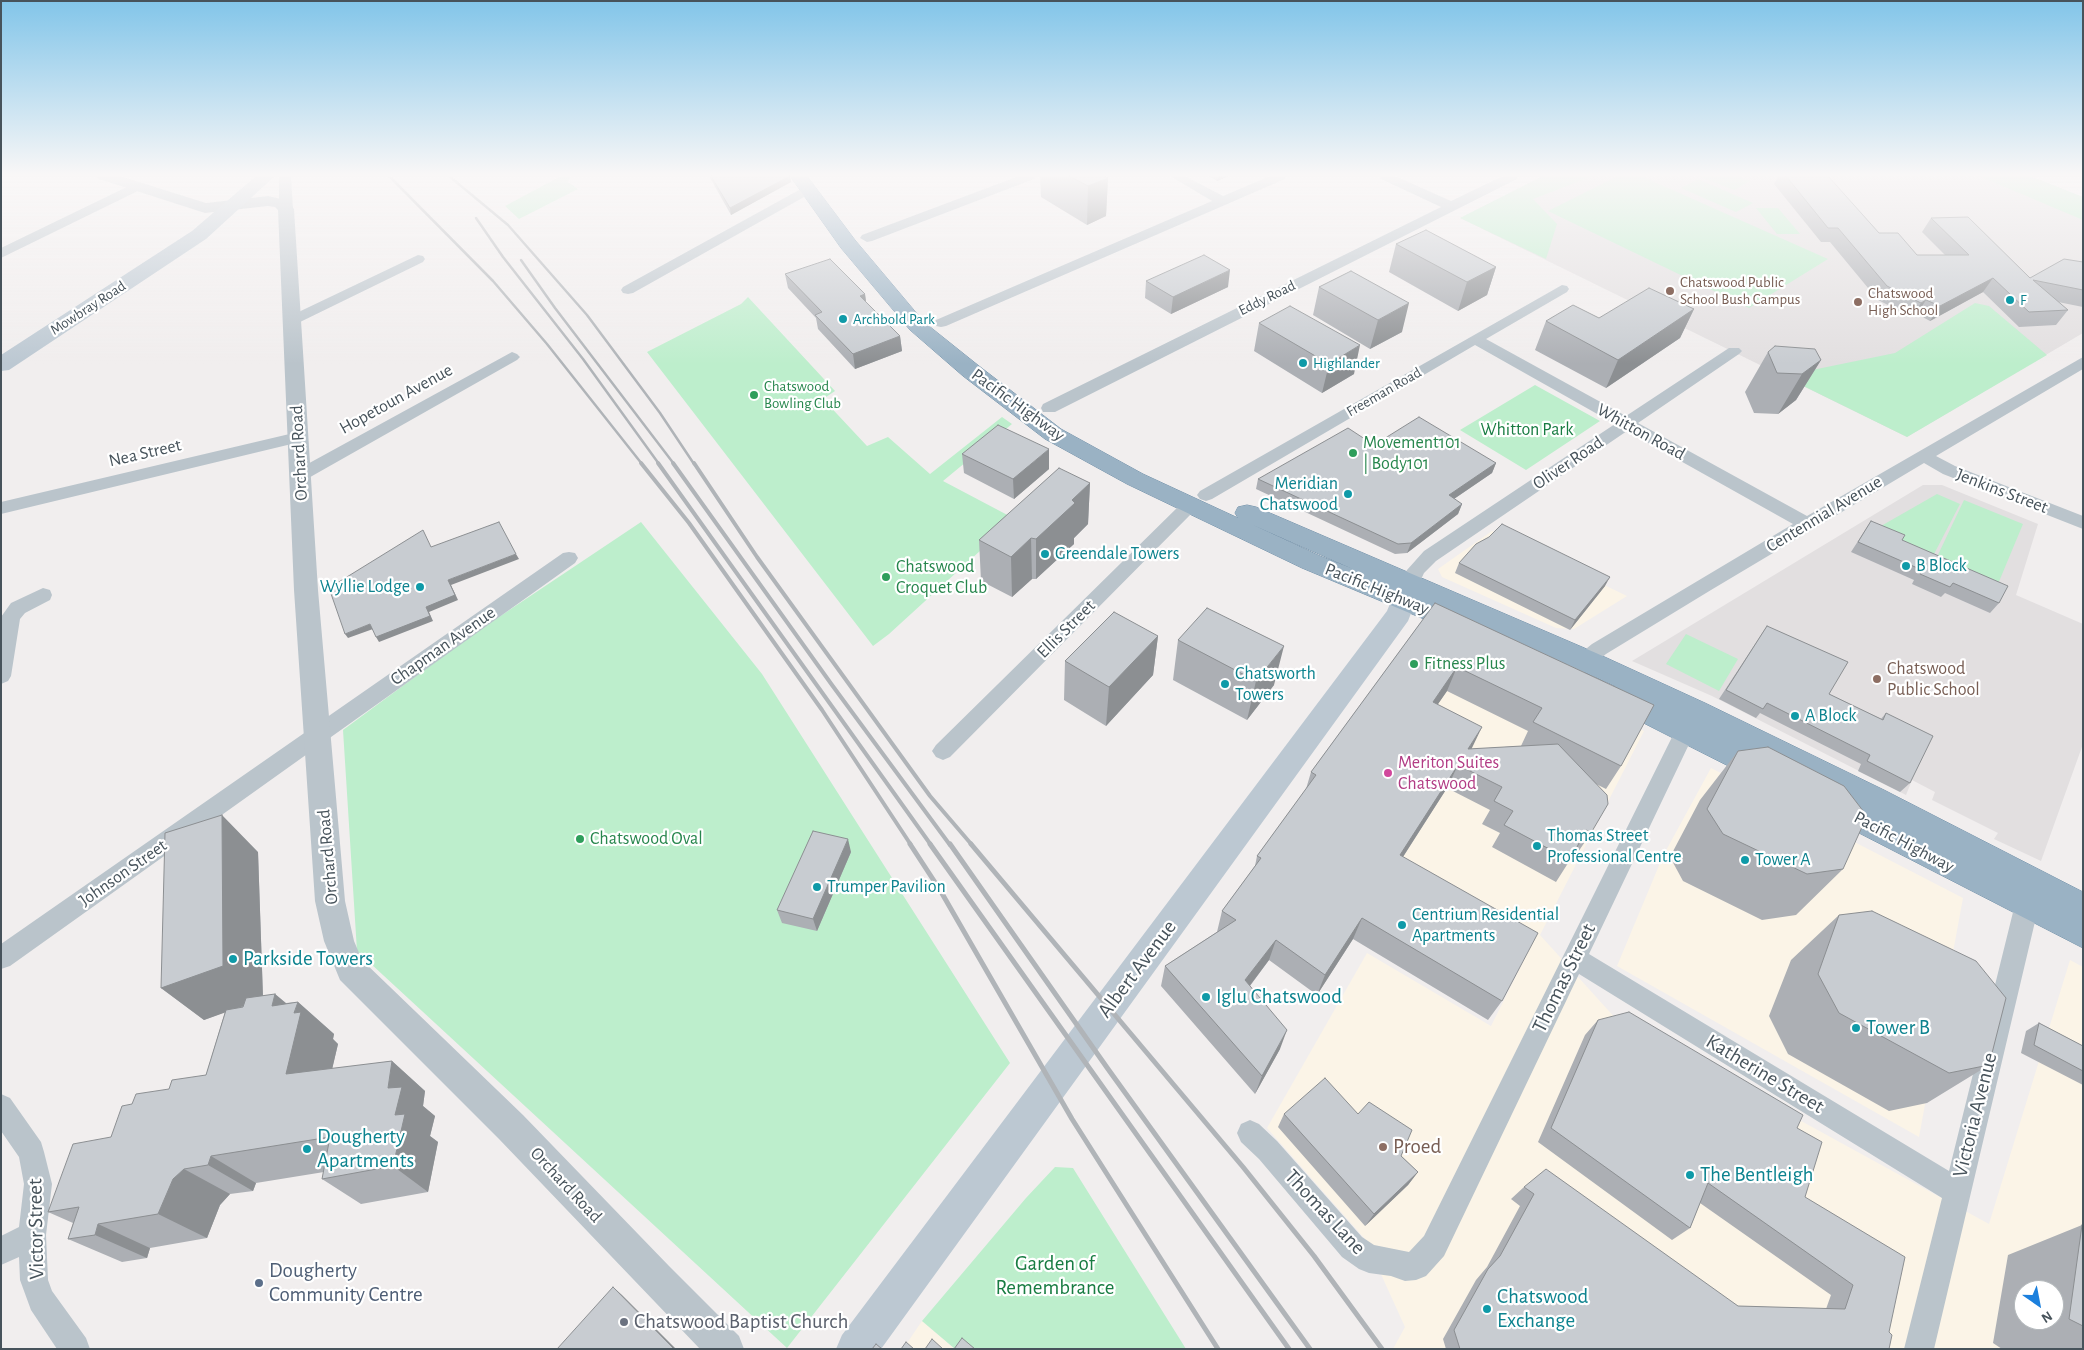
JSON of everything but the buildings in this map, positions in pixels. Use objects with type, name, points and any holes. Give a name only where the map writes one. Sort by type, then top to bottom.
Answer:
[{"type":"highway","name":"Pacific Highway","points":[[845,239],[893,298],[930,337],[1052,434],[1127,475],[1198,500]]},
{"type":"highway","name":"Pacific Highway","points":[[868,239],[900,279],[941,323],[988,363],[1049,408],[1198,500],[1311,562],[1407,592],[1463,625],[1578,666],[1690,720],[2030,893],[2083,934]]},
{"type":"highway","name":"Pacific Highway","points":[[2030,893],[2083,908]]},
{"type":"main road","name":"Mowbray Road","points":[[1,365],[193,239]]},
{"type":"main road","name":"Albert Avenue","points":[[856,1349],[1336,701],[1399,614],[1407,592]]},
{"type":"street","points":[[1,254],[31,239]]},
{"type":"street","name":"Orchard Road","points":[[287,239],[300,476],[330,901],[339,941],[351,970],[511,1127],[656,1280],[726,1349]]},
{"type":"street","points":[[628,290],[711,239]]},
{"type":"street","points":[[941,323],[1134,239]]},
{"type":"street","name":"Eddy Road","points":[[1049,408],[1384,239]]},
{"type":"street","points":[[291,321],[418,259]]},
{"type":"street","name":"Freeman Road","points":[[1198,500],[1562,289]]},
{"type":"street","name":"Whitton Road","points":[[1475,340],[1807,524]]},
{"type":"street","name":"Oliver Road","points":[[1407,592],[1416,570],[1430,556],[1734,351]]},
{"type":"street","name":"Hopetoun Avenue","points":[[300,476],[512,356]]},
{"type":"street","name":"Centennial Avenue","points":[[1578,666],[1630,630],[2083,362]]},
{"type":"street","points":[[2065,373],[2083,380]]},
{"type":"street","name":"Nea Street","points":[[1,508],[298,437]]},
{"type":"street","name":"Jenkins Street","points":[[1924,456],[1949,470],[2083,523]]},
{"type":"street","name":"Ellis Street","points":[[942,751],[1198,500]]},
{"type":"street","name":"Chapman Avenue","points":[[318,736],[568,558]]},
{"type":"street","points":[[1,676],[11,617],[18,608],[42,595]]},
{"type":"street","name":"Thomas Street","points":[[1434,1246],[1690,720]]},
{"type":"street","name":"Johnson Street","points":[[1,958],[318,736]]},
{"type":"street","name":"Victoria Avenue","points":[[1919,1349],[2030,893]]},
{"type":"street","name":"Katherine Street","points":[[1574,958],[1956,1191]]},
{"type":"street","name":"Victor Street","points":[[1,1107],[32,1152],[38,1184],[32,1235],[34,1280],[41,1300],[75,1349]]},
{"type":"street","name":"Thomas Lane","points":[[1250,1133],[1268,1150],[1352,1247],[1369,1259],[1391,1262],[1405,1267],[1416,1266],[1434,1246]]},
{"type":"street","points":[[1,1251],[32,1235]]},
{"type":"shaded area","name":"Chatswood High School","points":[[1503,239],[2083,239],[2083,333],[1907,437]]},
{"type":"shaded area","name":"Chatswood Public School","points":[[1923,485],[1942,485],[2038,524],[2016,595],[2083,624],[2083,744],[2041,861],[1994,839],[1998,833],[1932,800],[1935,792],[1912,780],[1906,795],[1712,696],[1632,661]]},
{"type":"shaded area","points":[[1492,531],[1627,596],[1574,629],[1556,628],[1442,577],[1438,569]]},
{"type":"shaded area","points":[[1426,627],[1644,731],[1540,935],[1617,1020],[1989,1224],[2070,960],[2083,967],[2083,1349],[1393,1349],[1405,1327],[1365,1239],[1267,1128],[1367,953],[1491,1026],[1531,946],[1396,867],[1373,700]]},
{"type":"shaded area","points":[[1711,768],[1963,898],[1919,1137],[1617,966],[1663,856]]},
{"type":"shaded area","points":[[922,1321],[955,1349],[903,1349]]},
{"type":"green space","points":[[1504,239],[1552,239],[1546,259]]},
{"type":"green space","points":[[1606,239],[1783,239],[1828,259],[1749,308]]},
{"type":"green space","points":[[748,297],[835,391],[823,399],[867,446],[888,437],[930,474],[1002,417],[1012,424],[943,481],[1015,519],[889,634],[873,646],[647,352],[741,304]]},
{"type":"green space","points":[[1975,303],[1989,306],[2047,355],[1907,437],[1783,376],[1895,353]]},
{"type":"green space","name":"Whitton Park","points":[[1535,385],[1600,421],[1526,470],[1460,430]]},
{"type":"green space","points":[[1937,494],[1960,504],[1933,556],[1874,530]]},
{"type":"green space","points":[[1964,500],[2023,524],[1998,584],[1936,559]]},
{"type":"green space","points":[[641,522],[762,674],[1010,1063],[787,1348],[357,951],[343,730],[469,637]]},
{"type":"green space","points":[[1686,634],[1738,659],[1719,691],[1666,664]]},
{"type":"green space","name":"Garden of Remembrance","points":[[1055,1167],[1073,1168],[1186,1349],[955,1349],[922,1321],[1026,1198]]},
{"type":"railway","points":[[451,239],[493,281],[547,344],[642,464]]},
{"type":"railway","points":[[491,239],[583,359],[659,464]]},
{"type":"railway","points":[[520,239],[587,315],[660,413],[694,464]]},
{"type":"railway","points":[[521,260],[555,308],[674,464]]},
{"type":"railway","points":[[641,463],[689,523],[822,710],[911,845]]},
{"type":"railway","points":[[658,463],[931,845]]},
{"type":"railway","points":[[673,463],[832,685],[950,845]]},
{"type":"railway","points":[[694,463],[757,557],[930,796],[972,845]]},
{"type":"railway","points":[[910,844],[940,890],[1072,1119],[1218,1349]]},
{"type":"railway","points":[[930,844],[1289,1349]]},
{"type":"railway","points":[[950,844],[1108,1069],[1310,1349]]},
{"type":"railway","points":[[971,844],[1243,1167],[1314,1256],[1382,1349]]},
{"type":"place","name":"Chatswood Public School Bush Campus","points":[[1670,291]]},
{"type":"place","name":"F","points":[[2010,300]]},
{"type":"place","name":"Chatswood High School","points":[[1858,302]]},
{"type":"place","name":"Archbold Park","points":[[843,319]]},
{"type":"place","name":"Highlander","points":[[1303,363]]},
{"type":"place","name":"Chatswood Bowling Club","points":[[754,395]]},
{"type":"place","name":"Movement101 | Body101","points":[[1353,453]]},
{"type":"place","name":"Meridian Chatswood","points":[[1348,494]]},
{"type":"place","name":"Greendale Towers","points":[[1045,554]]},
{"type":"place","name":"B Block","points":[[1906,566]]},
{"type":"place","name":"Chatswood Croquet Club","points":[[886,577]]},
{"type":"place","name":"Wyllie Lodge","points":[[420,587]]},
{"type":"place","name":"Fitness Plus","points":[[1414,664]]},
{"type":"place","name":"Chatswood Public School","points":[[1877,679]]},
{"type":"place","name":"Chatsworth Towers","points":[[1225,684]]},
{"type":"place","name":"A Block","points":[[1795,716]]},
{"type":"place","name":"Meriton Suites Chatswood","points":[[1388,773]]},
{"type":"place","name":"Chatswood Oval","points":[[580,839]]},
{"type":"place","name":"Thomas Street Professional Centre","points":[[1537,846]]},
{"type":"place","name":"Tower A","points":[[1745,860]]},
{"type":"place","name":"Trumper Pavilion","points":[[817,887]]},
{"type":"place","name":"Centrium Residential Apartments","points":[[1402,925]]},
{"type":"place","name":"Parkside Towers","points":[[233,959]]},
{"type":"place","name":"Iglu Chatswood","points":[[1206,997]]},
{"type":"place","name":"Tower B","points":[[1856,1028]]},
{"type":"place","name":"Proed","points":[[1383,1147]]},
{"type":"place","name":"Dougherty Apartments","points":[[307,1149]]},
{"type":"place","name":"The Bentleigh","points":[[1690,1175]]},
{"type":"place","name":"Dougherty Community Centre","points":[[259,1283]]},
{"type":"place","name":"Chatswood Exchange","points":[[1487,1309]]},
{"type":"place","name":"Chatswood Baptist Church","points":[[624,1322]]}]
